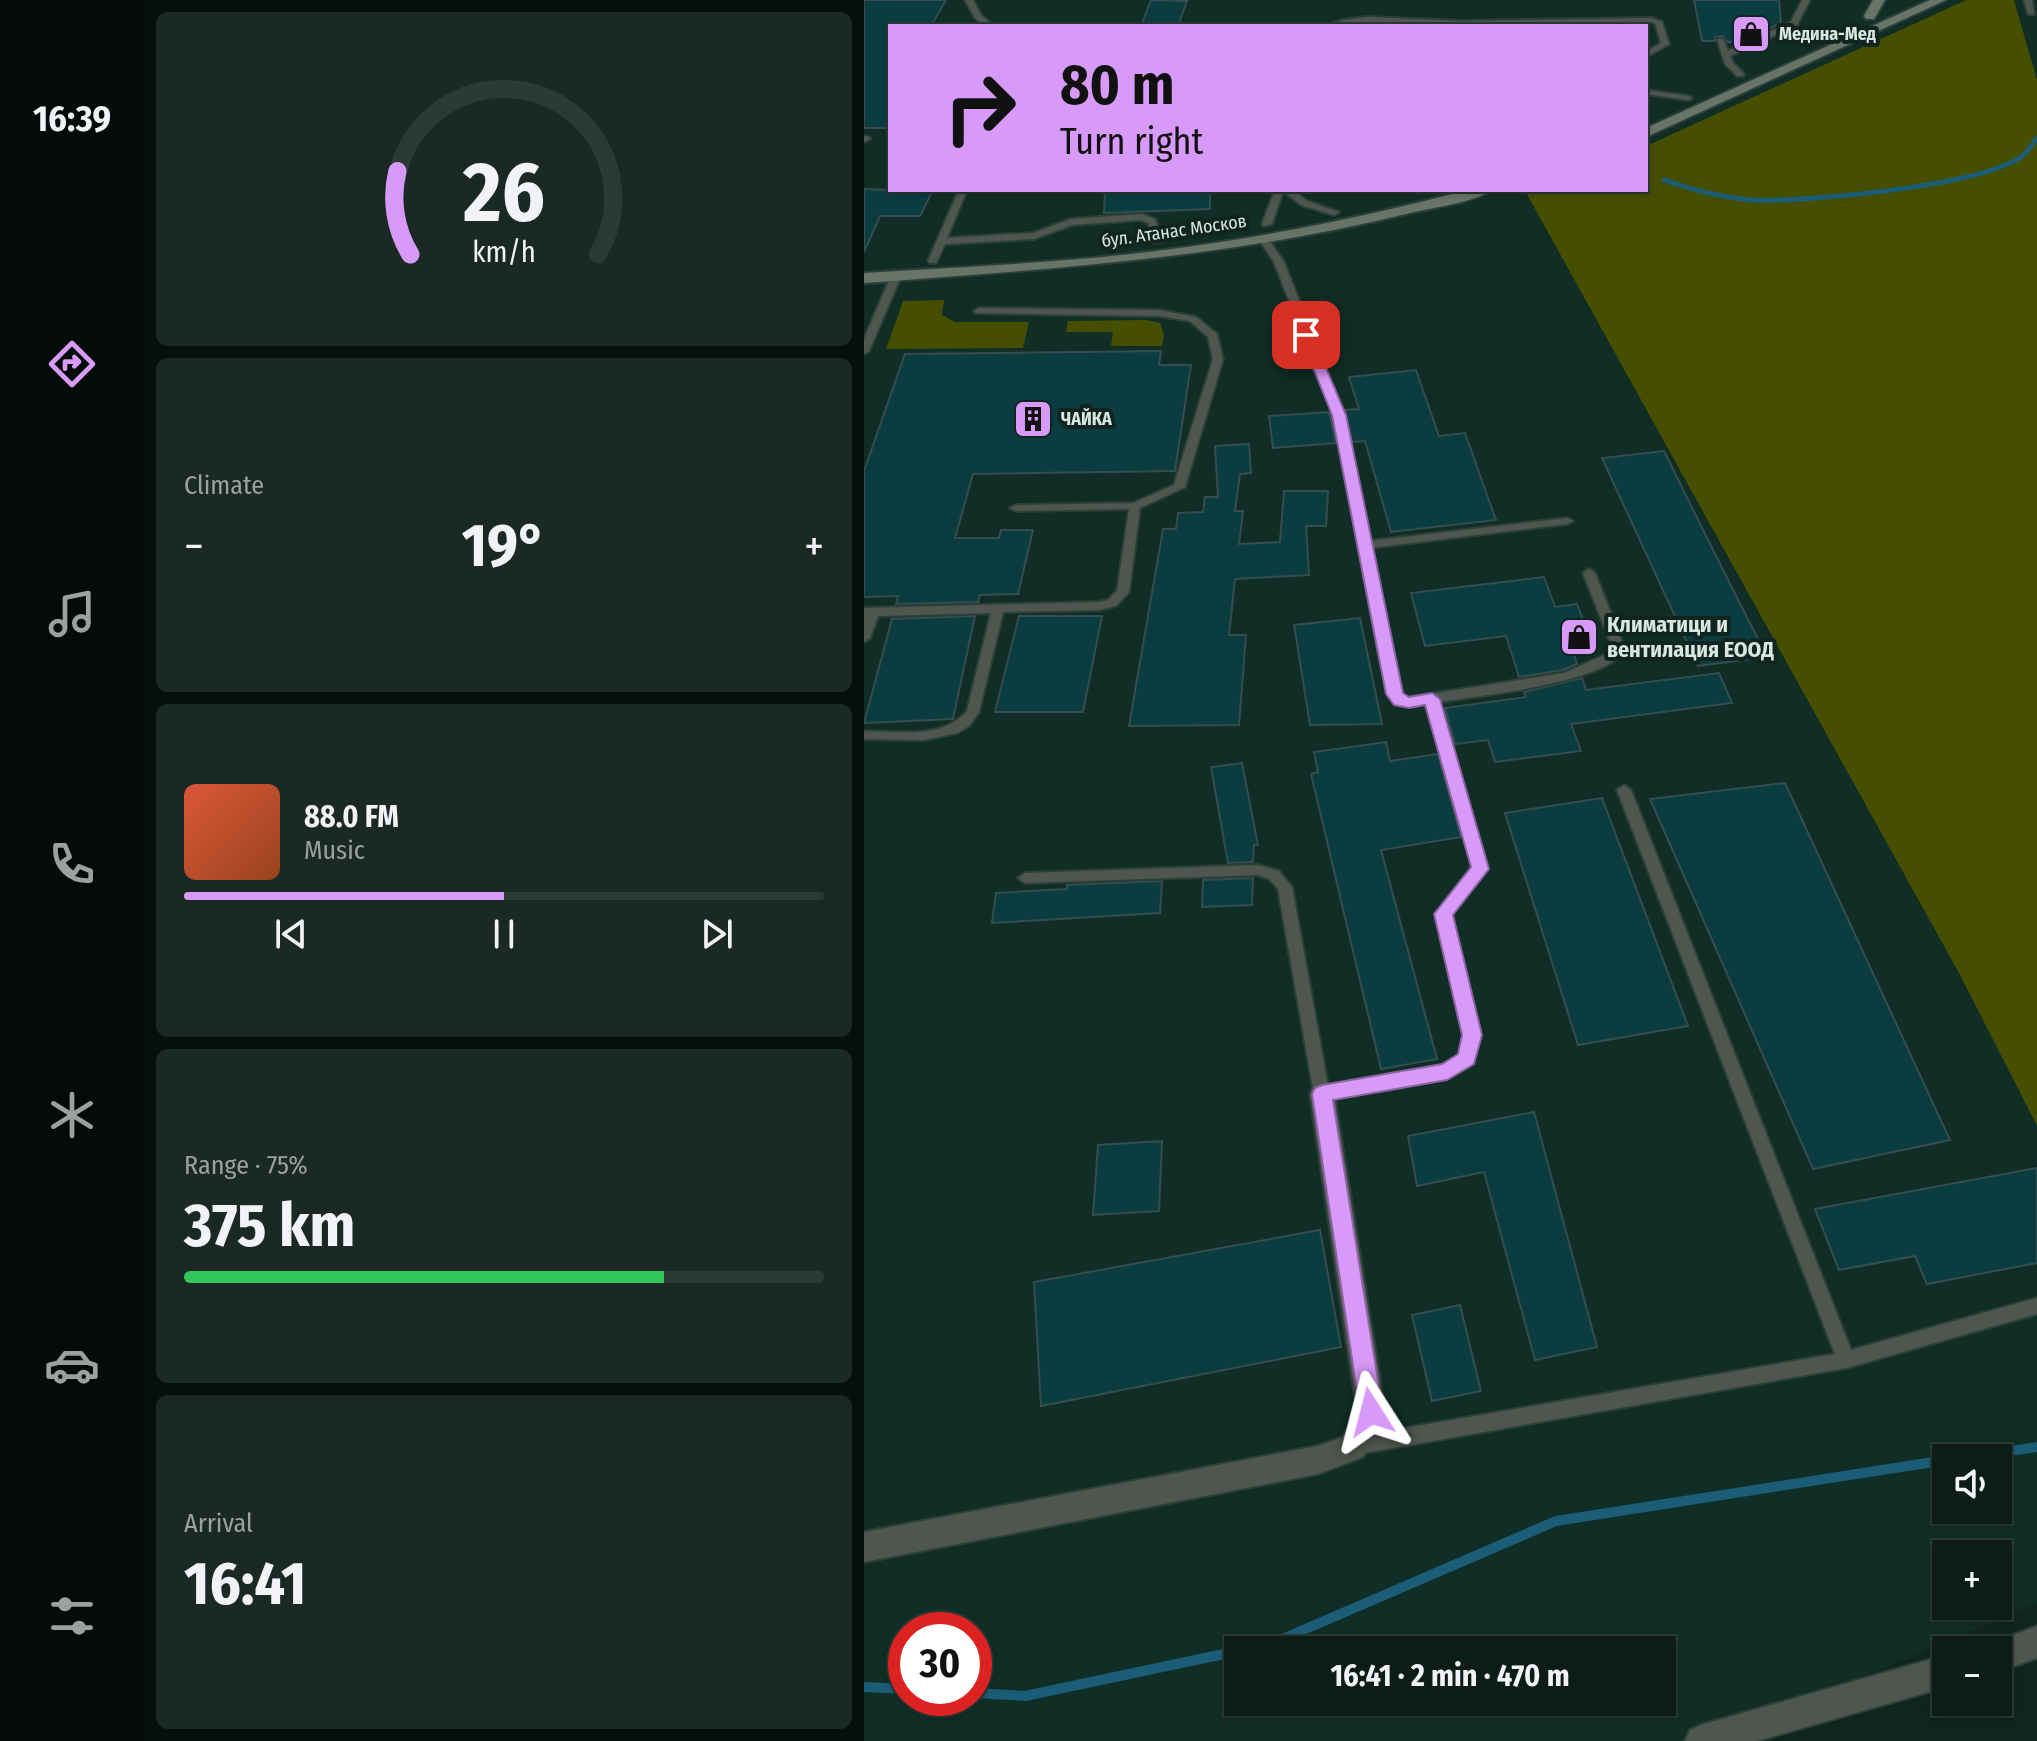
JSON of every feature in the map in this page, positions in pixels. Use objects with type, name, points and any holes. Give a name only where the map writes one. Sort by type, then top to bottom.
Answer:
[{"type":"main road","points":[[1870,16],[1879,0]]},
{"type":"main road","points":[[1648,132],[1940,0]]},
{"type":"main road","points":[[1855,22],[1893,5]]},
{"type":"main road","points":[[1733,77],[1754,68]]},
{"type":"main road","points":[[1660,110],[1694,95]]},
{"type":"main road","name":"бул. Атанас Москов","points":[[864,278],[1107,261],[1265,231],[1334,212],[1429,192]]},
{"type":"main road","name":"бул. Атанас Москов","points":[[864,265],[1358,221],[1476,192]]},
{"type":"main road","points":[[896,276],[922,268],[907,262]]},
{"type":"street","points":[[864,1547],[1318,1460],[1353,1447],[1371,1412],[1322,1094]]},
{"type":"street","points":[[2012,1651],[2037,1642]]},
{"type":"street","points":[[1701,1741],[1932,1675]]},
{"type":"lane","points":[[969,0],[987,24]]},
{"type":"lane","points":[[1725,55],[1794,23],[1806,0]]},
{"type":"lane","points":[[2028,0],[2031,12]]},
{"type":"lane","points":[[1336,24],[1363,19],[1434,23],[1651,20],[1658,22],[1665,44],[1648,54]]},
{"type":"lane","points":[[1724,42],[1733,77]]},
{"type":"lane","points":[[1648,92],[1694,95]]},
{"type":"lane","points":[[933,261],[962,192]]},
{"type":"lane","points":[[1278,192],[1265,231],[1339,415],[1395,694],[1400,701],[1409,703],[1567,677],[1620,652],[1589,573]]},
{"type":"lane","points":[[1290,192],[1304,203],[1334,212]]},
{"type":"lane","points":[[941,241],[1034,236],[1071,222],[1141,217],[1152,221],[1158,241]]},
{"type":"lane","points":[[864,351],[896,276]]},
{"type":"lane","points":[[979,311],[1159,313],[1193,319],[1213,336],[1218,359],[1179,487],[1135,506],[1016,508]]},
{"type":"lane","points":[[864,638],[868,612],[1099,606],[1112,603],[1123,592],[1135,506]]},
{"type":"lane","points":[[1364,545],[1567,521]]},
{"type":"lane","points":[[864,735],[949,733],[965,725],[973,712],[998,609]]},
{"type":"lane","points":[[1025,878],[1258,870],[1274,875],[1285,887],[1322,1094],[1447,1072],[1467,1058],[1472,1035],[1444,914],[1480,869],[1432,699]]},
{"type":"lane","points":[[1624,790],[1846,1360]]},
{"type":"lane","points":[[1353,1447],[1846,1360],[2037,1306]]},
{"type":"shaded area","points":[[864,0],[1966,0],[1648,145],[1648,24],[888,24],[888,192],[1525,192],[1960,975],[2037,1126],[2037,1603],[2012,1614],[2012,1540],[1932,1540],[1932,1620],[1997,1620],[1960,1636],[1932,1636],[1932,1648],[1713,1741],[864,1741]]},
{"type":"shaded area","points":[[2014,0],[2037,0],[2037,80]]},
{"type":"green space","points":[[1966,0],[2014,0],[2037,80],[2037,1126],[1960,975],[1526,192],[1648,192],[1648,145]]},
{"type":"green space","points":[[944,300],[942,315],[955,322],[1029,322],[1023,348],[886,349],[903,301]]},
{"type":"green space","points":[[1146,320],[1160,323],[1164,335],[1162,346],[1111,346],[1113,332],[1066,332],[1068,321]]},
{"type":"building","points":[[864,0],[946,0],[932,24],[888,24],[888,128],[864,128]]},
{"type":"building","points":[[1151,0],[1187,1],[1179,24],[1142,24]]},
{"type":"building","points":[[1694,0],[1779,0],[1781,23],[1741,42],[1727,42],[1723,36],[1715,37],[1715,41],[1702,41]]},
{"type":"building","points":[[864,189],[932,192],[920,216],[880,216],[864,252]]},
{"type":"building","points":[[1105,192],[1210,192],[1210,209],[1104,213]]},
{"type":"building","name":"ЧАЙКА","points":[[1161,351],[1159,365],[1191,365],[1175,471],[973,474],[955,538],[999,538],[1001,530],[1033,530],[1018,594],[980,595],[978,602],[896,604],[898,596],[864,597],[864,471],[905,354]]},
{"type":"building","points":[[1416,370],[1439,436],[1465,433],[1496,520],[1391,532],[1365,441],[1352,442],[1345,410],[1359,409],[1349,377]]},
{"type":"building","points":[[1329,412],[1336,443],[1273,448],[1269,416]]},
{"type":"building","points":[[1249,444],[1251,473],[1240,474],[1235,511],[1243,511],[1239,544],[1280,542],[1284,491],[1328,491],[1326,526],[1306,526],[1309,575],[1235,579],[1229,635],[1246,635],[1239,725],[1129,726],[1163,529],[1176,529],[1178,513],[1203,512],[1205,497],[1218,497],[1215,446]]},
{"type":"building","points":[[1664,451],[1767,657],[1698,666],[1602,458]]},
{"type":"building","points":[[1544,577],[1555,607],[1577,604],[1591,641],[1570,643],[1577,664],[1563,670],[1519,677],[1506,636],[1425,646],[1411,593]]},
{"type":"building","points":[[975,616],[953,719],[864,723],[892,619]]},
{"type":"building","points":[[1019,616],[1102,616],[1083,712],[995,712]]},
{"type":"building","points":[[1360,618],[1382,724],[1310,725],[1294,625]]},
{"type":"building","points":[[1719,673],[1732,703],[1571,724],[1581,751],[1495,762],[1488,740],[1455,744],[1445,708],[1526,697],[1524,692],[1582,678],[1586,690]]},
{"type":"building","points":[[1386,742],[1390,761],[1438,754],[1461,837],[1381,850],[1437,1059],[1381,1069],[1311,774],[1318,772],[1314,752]]},
{"type":"building","points":[[1242,763],[1258,845],[1254,845],[1253,862],[1228,863],[1211,767]]},
{"type":"building","points":[[1785,783],[1950,1140],[1813,1169],[1650,799]]},
{"type":"building","points":[[1602,798],[1688,1026],[1578,1045],[1505,813]]},
{"type":"building","points":[[1253,878],[1252,905],[1202,907],[1203,880]]},
{"type":"building","points":[[1162,881],[1160,913],[992,923],[996,893],[1067,889],[1067,885]]},
{"type":"building","points":[[1534,1112],[1597,1347],[1535,1360],[1484,1172],[1417,1186],[1408,1136]]},
{"type":"building","points":[[1162,1141],[1159,1211],[1093,1215],[1098,1145]]},
{"type":"building","points":[[2037,1168],[2037,1263],[1927,1284],[1915,1256],[1839,1270],[1815,1209]]},
{"type":"building","points":[[1320,1230],[1341,1347],[1041,1406],[1034,1282]]},
{"type":"building","points":[[1460,1305],[1481,1391],[1432,1401],[1412,1315]]},
{"type":"waterway","points":[[1664,180],[1708,193],[1754,200],[1851,195],[1932,184],[1999,167],[2021,157],[2037,138]]},
{"type":"waterway","points":[[2012,1451],[2037,1447]]},
{"type":"waterway","points":[[1289,1636],[1556,1521],[1932,1462]]},
{"type":"waterway","points":[[992,1694],[1025,1696],[1224,1654]]},
{"type":"waterway","points":[[864,1687],[888,1688]]},
{"type":"place","name":"Медина-Мед","points":[[1751,34]]},
{"type":"place","name":"ЧАЙКА","points":[[1033,419]]},
{"type":"place","name":"Климатици и вентилация ЕООД","points":[[1579,637]]},
{"type":"route","points":[[1306,335],[1339,415],[1395,694],[1400,701],[1409,703],[1432,699],[1480,869],[1444,914],[1472,1035],[1467,1058],[1447,1072],[1322,1094],[1371,1412]]}]
